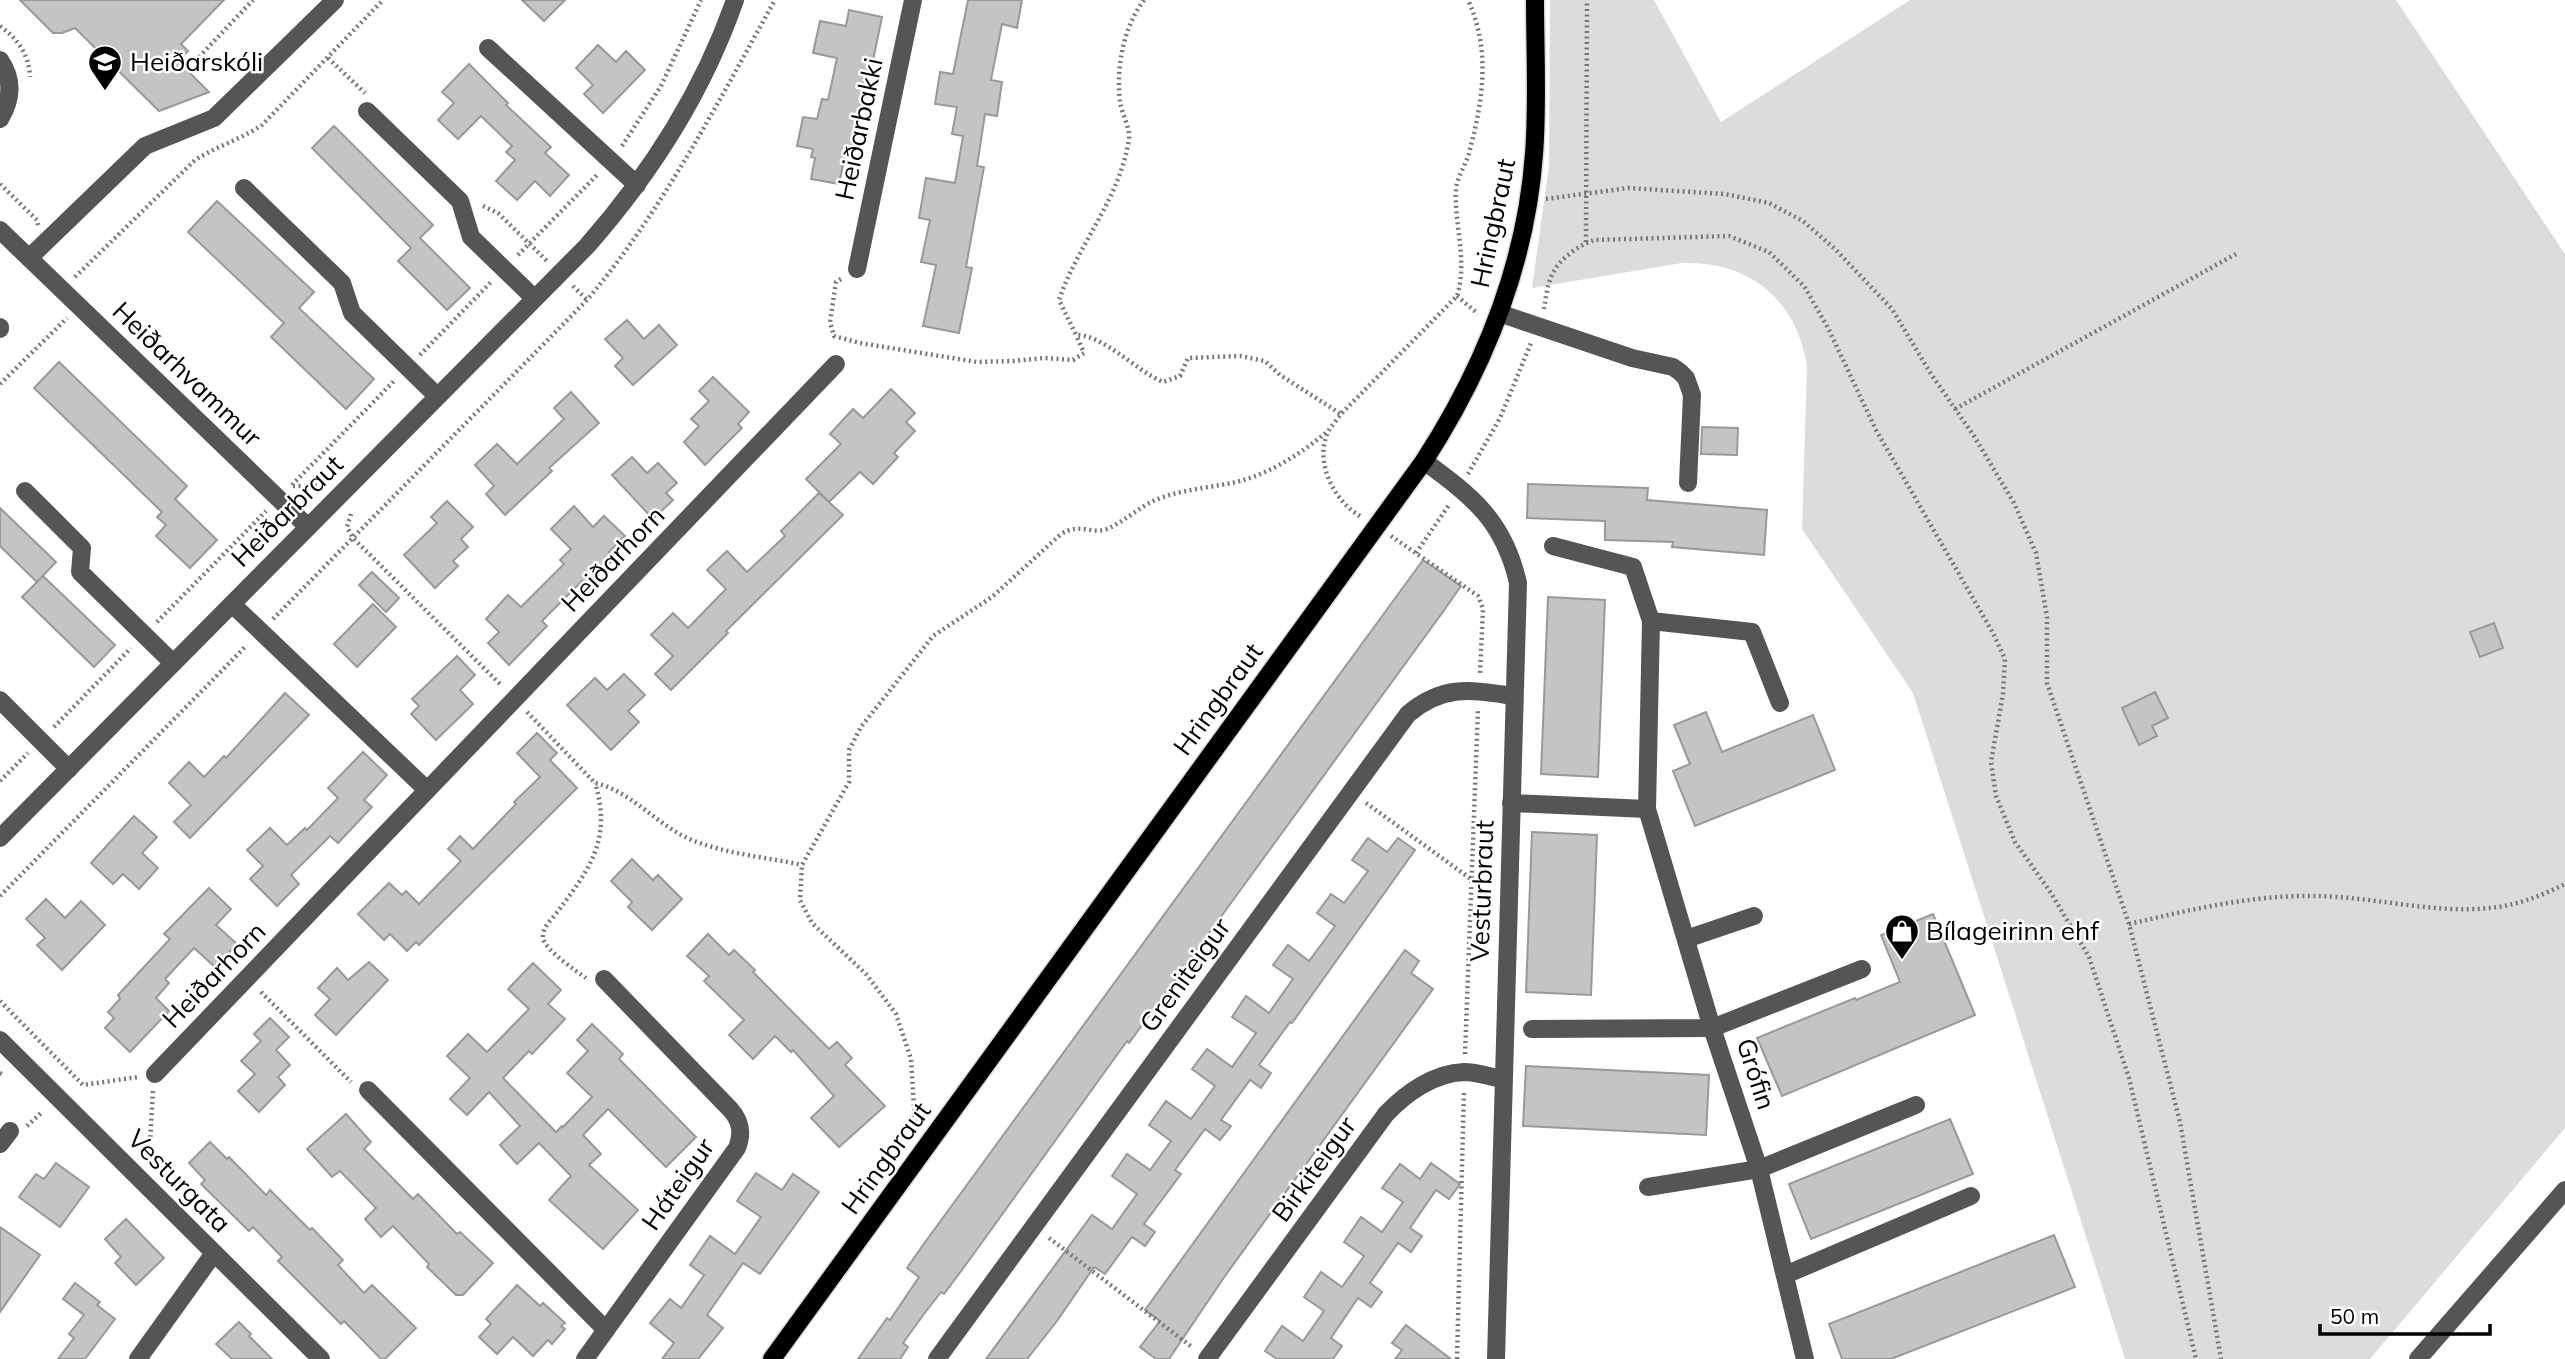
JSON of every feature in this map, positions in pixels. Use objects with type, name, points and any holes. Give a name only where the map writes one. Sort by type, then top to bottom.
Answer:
[{"type":"main road","name":"Hringbraut","points":[[772,1359],[1424,461],[1463,396],[1499,313],[1515,264],[1528,201],[1536,112],[1535,0]]},
{"type":"street","points":[[29,258],[145,146],[214,118],[335,0]]},
{"type":"street","name":"Heiðarbraut","points":[[0,838],[587,246],[637,186],[665,146],[711,62],[735,0]]},
{"type":"street","name":"Heiðarbakki","points":[[858,269],[913,0]]},
{"type":"street","points":[[488,48],[637,186]]},
{"type":"street","points":[[0,60],[8,73],[10,85],[9,97],[0,118]]},
{"type":"street","points":[[367,111],[460,201],[471,237],[534,298]]},
{"type":"street","points":[[244,188],[342,283],[352,313],[437,396]]},
{"type":"street","name":"Heiðarhvammur","points":[[0,230],[308,527]]},
{"type":"street","points":[[1499,313],[1632,358],[1673,367],[1686,378],[1692,395],[1688,483]]},
{"type":"street","name":"Heiðarhorn","points":[[155,1074],[836,364]]},
{"type":"street","name":"Vesturbraut","points":[[1424,461],[1460,487],[1494,523],[1513,562],[1518,583],[1496,1359]]},
{"type":"street","points":[[25,491],[82,548],[80,572],[173,663]]},
{"type":"street","name":"Grófin","points":[[1553,546],[1633,567],[1651,621],[1647,809],[1712,1028],[1759,1169],[1805,1359]]},
{"type":"street","points":[[232,604],[427,790]]},
{"type":"street","points":[[1651,621],[1752,632],[1780,703]]},
{"type":"street","name":"Greniteigur","points":[[937,1359],[1408,714],[1419,705],[1445,693],[1459,690],[1514,696]]},
{"type":"street","points":[[0,700],[69,769]]},
{"type":"street","points":[[1511,803],[1647,809]]},
{"type":"street","points":[[1686,939],[1754,916]]},
{"type":"street","points":[[1532,1029],[1712,1028],[1862,969]]},
{"type":"street","name":"Háteigur","points":[[585,1359],[737,1148],[741,1130],[730,1109],[604,979]]},
{"type":"street","name":"Vesturgata","points":[[0,1041],[321,1359]]},
{"type":"street","name":"Birkiteigur","points":[[1207,1359],[1398,1102],[1424,1084],[1464,1072],[1503,1079]]},
{"type":"street","points":[[368,1090],[606,1330]]},
{"type":"street","points":[[1648,1188],[1759,1169],[1916,1105]]},
{"type":"street","points":[[2418,1359],[2565,1190]]},
{"type":"street","points":[[1785,1275],[1971,1196]]},
{"type":"street","points":[[138,1359],[214,1253]]},
{"type":"path","points":[[199,57],[253,0]]},
{"type":"path","points":[[75,277],[195,160],[262,125],[383,0]]},
{"type":"path","points":[[0,781],[611,161],[661,86],[701,0]]},
{"type":"path","points":[[0,896],[587,300],[610,273],[689,153],[775,0]]},
{"type":"path","points":[[858,269],[836,282],[830,322],[834,336],[860,343],[977,362],[1013,362],[1045,358],[1073,360],[1084,353],[1059,300],[1066,280],[1104,212],[1121,174],[1129,135],[1121,103],[1119,66],[1127,32],[1144,0]]},
{"type":"path","points":[[934,1137],[915,1122],[911,1059],[896,1014],[866,974],[812,923],[800,900],[802,865],[849,782],[849,750],[861,727],[933,636],[992,597],[1060,534],[1072,527],[1103,531],[1153,501],[1180,492],[1237,482],[1294,457],[1328,431],[1341,414],[1457,296],[1463,278],[1456,186],[1474,133],[1484,76],[1477,20],[1468,0]]},
{"type":"path","points":[[1586,243],[1587,0]]},
{"type":"path","points":[[0,184],[37,220],[43,245]]},
{"type":"path","points":[[1528,201],[1628,188],[1725,194],[1769,202],[1803,221],[1835,249],[1892,309],[2014,503],[2036,553],[2047,617],[2047,683],[2129,924],[2180,1122],[2221,1359]]},
{"type":"path","points":[[1416,552],[1460,487],[1500,418],[1538,326],[1552,274],[1565,259],[1586,243],[1594,240],[1728,236],[1769,252],[1804,286],[1828,328],[1876,430],[1993,633],[2005,659],[2003,694],[1991,762],[1996,796],[2015,842],[2051,893],[2089,957],[2129,1078],[2196,1359]]},
{"type":"path","points":[[1955,409],[2236,254]]},
{"type":"path","points":[[0,384],[93,294],[67,269]]},
{"type":"path","points":[[1076,335],[1088,335],[1145,375],[1163,382],[1180,376],[1188,358],[1240,356],[1265,360],[1280,375],[1341,414]]},
{"type":"path","points":[[1328,431],[1324,452],[1335,495],[1353,512],[1472,591],[1482,603],[1464,1072],[1457,1359]]},
{"type":"path","points":[[291,486],[324,486],[351,512],[347,527],[353,538],[515,699],[595,783],[611,787],[690,840],[743,855],[802,865]]},
{"type":"path","points":[[595,783],[602,820],[594,859],[545,927],[543,938],[547,947],[586,978],[604,979]]},
{"type":"path","points":[[1351,792],[1471,879]]},
{"type":"path","points":[[2129,924],[2236,900],[2312,896],[2369,898],[2440,908],[2489,908],[2538,897],[2565,884]]},
{"type":"path","points":[[247,978],[349,1081],[368,1090]]},
{"type":"path","points":[[0,1001],[83,1085],[155,1074],[147,1185]]},
{"type":"path","points":[[1034,1226],[1207,1359]]},
{"type":"shaded area","points":[[1550,0],[1654,0],[1721,122],[1910,0],[2396,0],[2565,254],[2565,1128],[2370,1359],[2125,1359],[1913,693],[1802,529],[1807,366],[1792,321],[1781,303],[1749,277],[1706,264],[1682,263],[1532,288],[1549,166]]},
{"type":"building","points":[[20,0],[224,0],[181,44],[188,51],[178,61],[209,92],[159,111],[75,28],[53,33]]},
{"type":"building","points":[[522,0],[565,0],[544,21]]},
{"type":"building","points":[[968,0],[1022,0],[1017,28],[1002,24],[991,80],[1002,82],[997,116],[985,114],[977,166],[984,167],[966,267],[972,268],[959,333],[923,326],[936,265],[921,262],[930,220],[919,218],[926,178],[955,183],[963,136],[952,134],[957,107],[935,104],[940,72],[953,74]]},
{"type":"building","points":[[849,10],[882,17],[871,70],[867,69],[852,147],[847,146],[839,184],[811,179],[815,158],[811,157],[813,149],[797,146],[803,117],[817,119],[822,99],[828,100],[837,58],[813,53],[820,21],[846,26]]},
{"type":"building","points":[[598,45],[616,62],[626,51],[645,70],[603,113],[584,94],[593,85],[576,68]]},
{"type":"building","points":[[469,64],[508,103],[506,105],[551,147],[545,153],[569,175],[550,196],[535,181],[517,200],[496,181],[515,160],[506,152],[512,146],[481,116],[458,139],[438,120],[454,103],[442,92]]},
{"type":"building","points":[[334,126],[433,225],[420,238],[470,288],[447,310],[398,261],[411,248],[312,148]]},
{"type":"building","points":[[217,201],[314,292],[299,308],[374,379],[346,409],[271,337],[284,323],[188,232]]},
{"type":"building","points":[[627,320],[644,339],[659,325],[677,345],[633,385],[615,366],[623,358],[605,339]]},
{"type":"building","points":[[59,362],[187,486],[175,499],[217,540],[190,568],[156,536],[166,525],[157,517],[162,512],[34,388]]},
{"type":"building","points":[[713,377],[749,412],[738,424],[742,428],[705,465],[684,442],[699,426],[691,419],[709,401],[699,391]]},
{"type":"building","points":[[891,389],[915,413],[906,422],[915,431],[894,453],[898,457],[873,484],[860,472],[829,502],[806,479],[841,444],[830,434],[853,409],[863,418]]},
{"type":"building","points":[[571,392],[599,423],[549,468],[552,471],[505,515],[486,494],[494,486],[475,465],[497,444],[517,464],[564,419],[554,408]]},
{"type":"building","points":[[1702,427],[1738,428],[1737,455],[1701,454]]},
{"type":"building","points":[[632,457],[647,473],[658,463],[677,483],[666,493],[673,500],[653,519],[612,475]]},
{"type":"building","points":[[1528,484],[1648,488],[1647,500],[1767,510],[1764,555],[1672,547],[1673,542],[1605,540],[1605,521],[1527,518]]},
{"type":"building","points":[[819,493],[843,515],[726,631],[728,633],[671,690],[655,674],[673,656],[651,635],[673,613],[688,628],[726,589],[707,570],[727,551],[747,572],[785,536],[781,531]]},
{"type":"building","points":[[447,501],[473,527],[461,539],[468,547],[453,561],[458,566],[435,588],[404,555],[437,523],[431,517]]},
{"type":"building","points":[[574,506],[593,527],[604,516],[625,536],[609,552],[615,558],[587,586],[582,581],[542,621],[547,626],[509,665],[488,643],[499,632],[486,619],[508,595],[521,607],[564,564],[560,560],[571,549],[551,529]]},
{"type":"building","points":[[0,508],[56,562],[37,582],[0,546]]},
{"type":"building","points":[[1423,560],[1461,586],[1445,609],[970,1259],[944,1294],[941,1292],[924,1314],[903,1343],[908,1347],[900,1359],[858,1359],[887,1318],[890,1320],[919,1277],[907,1268],[923,1245]]},
{"type":"building","points":[[372,572],[399,598],[386,612],[359,585]]},
{"type":"building","points":[[43,576],[115,645],[94,667],[22,597]]},
{"type":"building","points":[[1548,597],[1605,600],[1598,777],[1541,774]]},
{"type":"building","points":[[373,604],[396,627],[357,667],[334,644]]},
{"type":"building","points":[[2494,623],[2503,648],[2480,657],[2470,632]]},
{"type":"building","points":[[457,656],[475,675],[460,690],[473,704],[436,740],[411,714],[419,706],[412,699]]},
{"type":"building","points":[[624,674],[645,695],[628,711],[639,722],[611,750],[567,705],[595,678],[607,690]]},
{"type":"building","points":[[2155,692],[2168,718],[2152,726],[2157,736],[2139,745],[2122,708]]},
{"type":"building","points":[[285,693],[309,715],[190,838],[174,822],[191,805],[169,783],[189,762],[204,777],[224,756],[226,758]]},
{"type":"building","points":[[1706,712],[1722,752],[1813,715],[1835,770],[1695,826],[1673,771],[1690,764],[1674,725]]},
{"type":"building","points":[[537,733],[557,753],[550,760],[577,788],[419,945],[416,942],[407,951],[390,934],[384,940],[358,914],[389,883],[402,895],[406,891],[419,904],[461,861],[448,849],[460,836],[473,849],[540,777],[517,753]]},
{"type":"building","points":[[363,752],[387,775],[364,800],[372,807],[338,843],[330,836],[291,875],[299,884],[277,906],[250,879],[263,866],[247,850],[270,828],[287,845],[305,828],[307,830],[338,798],[328,788]]},
{"type":"building","points":[[134,816],[157,837],[142,853],[158,868],[139,889],[123,874],[113,884],[91,863]]},
{"type":"building","points":[[1532,832],[1597,835],[1591,995],[1526,992]]},
{"type":"building","points":[[1368,838],[1387,852],[1398,838],[1415,850],[1259,1065],[1271,1073],[1261,1088],[1250,1080],[1221,1120],[1231,1126],[1220,1140],[1205,1129],[1175,1170],[1181,1174],[1144,1224],[1155,1232],[1145,1246],[1132,1237],[1105,1274],[1094,1267],[1027,1359],[986,1359],[1092,1215],[1112,1229],[1137,1194],[1112,1176],[1127,1154],[1150,1170],[1171,1141],[1149,1125],[1166,1101],[1191,1119],[1215,1086],[1192,1069],[1207,1049],[1232,1067],[1256,1033],[1232,1017],[1246,996],[1269,1013],[1293,979],[1273,965],[1288,945],[1309,961],[1335,926],[1317,913],[1331,894],[1344,903],[1368,871],[1352,860]]},
{"type":"building","points":[[632,859],[653,880],[658,875],[682,899],[652,930],[628,907],[632,902],[611,881]]},
{"type":"building","points":[[209,888],[231,909],[216,925],[237,944],[215,967],[194,948],[165,979],[169,983],[156,998],[169,1011],[130,1052],[105,1028],[114,1018],[108,1012],[120,999],[118,995],[170,939],[164,934]]},
{"type":"building","points":[[46,899],[65,918],[81,901],[105,925],[62,970],[37,945],[45,938],[26,919]]},
{"type":"building","points":[[1933,914],[1975,1015],[1782,1096],[1757,1038],[1900,982],[1881,935]]},
{"type":"building","points":[[708,934],[729,955],[734,950],[829,1049],[837,1042],[852,1058],[845,1065],[885,1106],[839,1147],[811,1118],[834,1096],[793,1050],[791,1052],[775,1036],[753,1059],[729,1035],[744,1020],[704,981],[709,976],[687,956]]},
{"type":"building","points":[[1405,950],[1419,961],[1411,973],[1433,989],[1225,1276],[1169,1359],[1156,1359],[1140,1347],[1160,1321],[1145,1310]]},
{"type":"building","points":[[369,962],[388,980],[336,1035],[315,1015],[330,999],[318,988],[337,968],[348,980]]},
{"type":"building","points":[[533,963],[561,990],[548,1004],[565,1019],[532,1054],[529,1051],[503,1078],[556,1132],[592,1097],[567,1073],[588,1051],[577,1040],[592,1024],[623,1054],[619,1059],[696,1137],[666,1167],[608,1109],[583,1135],[601,1154],[589,1165],[638,1210],[603,1249],[549,1200],[571,1176],[539,1143],[517,1164],[500,1145],[520,1126],[489,1092],[467,1115],[450,1099],[470,1078],[447,1056],[468,1034],[487,1052],[529,1009],[508,989]]},
{"type":"building","points":[[270,1018],[289,1037],[276,1050],[290,1065],[278,1077],[285,1085],[259,1112],[238,1091],[255,1074],[241,1061],[261,1041],[254,1034]]},
{"type":"building","points":[[1526,1066],[1709,1075],[1706,1135],[1523,1126]]},
{"type":"building","points":[[346,1114],[371,1142],[364,1149],[413,1199],[418,1194],[457,1234],[460,1232],[493,1263],[463,1295],[456,1295],[427,1267],[429,1264],[393,1226],[381,1237],[365,1219],[376,1208],[340,1171],[332,1177],[307,1149]]},
{"type":"building","points":[[1950,1119],[1973,1174],[1811,1239],[1789,1184]]},
{"type":"building","points":[[210,1142],[227,1159],[229,1157],[266,1195],[270,1190],[310,1230],[312,1228],[343,1260],[338,1265],[364,1293],[372,1285],[416,1328],[385,1359],[381,1359],[344,1321],[341,1324],[278,1261],[282,1257],[253,1227],[249,1231],[201,1184],[205,1180],[189,1163]]},
{"type":"building","points":[[56,1163],[89,1187],[60,1227],[19,1197],[36,1174],[44,1179]]},
{"type":"building","points":[[1431,1163],[1460,1184],[1449,1199],[1436,1190],[1410,1228],[1422,1236],[1411,1252],[1398,1243],[1370,1283],[1382,1292],[1371,1307],[1358,1298],[1331,1338],[1342,1346],[1333,1359],[1277,1359],[1265,1351],[1282,1326],[1303,1341],[1324,1311],[1304,1297],[1321,1272],[1342,1287],[1364,1256],[1344,1242],[1361,1217],[1382,1232],[1403,1202],[1382,1188],[1400,1164],[1420,1179]]},
{"type":"building","points":[[756,1173],[782,1190],[793,1174],[819,1192],[760,1274],[743,1263],[707,1315],[723,1328],[698,1359],[662,1359],[674,1343],[650,1323],[670,1299],[681,1308],[704,1275],[690,1265],[710,1236],[735,1254],[761,1217],[737,1201]]},
{"type":"building","points":[[126,1219],[164,1258],[136,1285],[115,1263],[121,1257],[105,1239]]},
{"type":"building","points":[[0,1227],[40,1255],[0,1312]]},
{"type":"building","points":[[2054,1235],[2075,1287],[1891,1359],[1842,1359],[1829,1324]]},
{"type":"building","points":[[75,1283],[100,1302],[97,1305],[115,1319],[85,1359],[58,1359],[74,1338],[69,1334],[84,1315],[63,1299]]},
{"type":"building","points":[[517,1285],[540,1306],[543,1303],[565,1323],[561,1326],[565,1329],[552,1344],[548,1340],[533,1356],[513,1337],[497,1354],[479,1337],[491,1324],[486,1319]]},
{"type":"building","points":[[239,1322],[272,1359],[232,1359],[216,1344]]},
{"type":"building","points":[[1406,1325],[1451,1359],[1395,1359],[1402,1350],[1392,1343]]},
{"type":"place","name":"Heiðarskóli","points":[[105,92]]},
{"type":"place","name":"Bílageirinn ehf","points":[[1902,961]]}]
